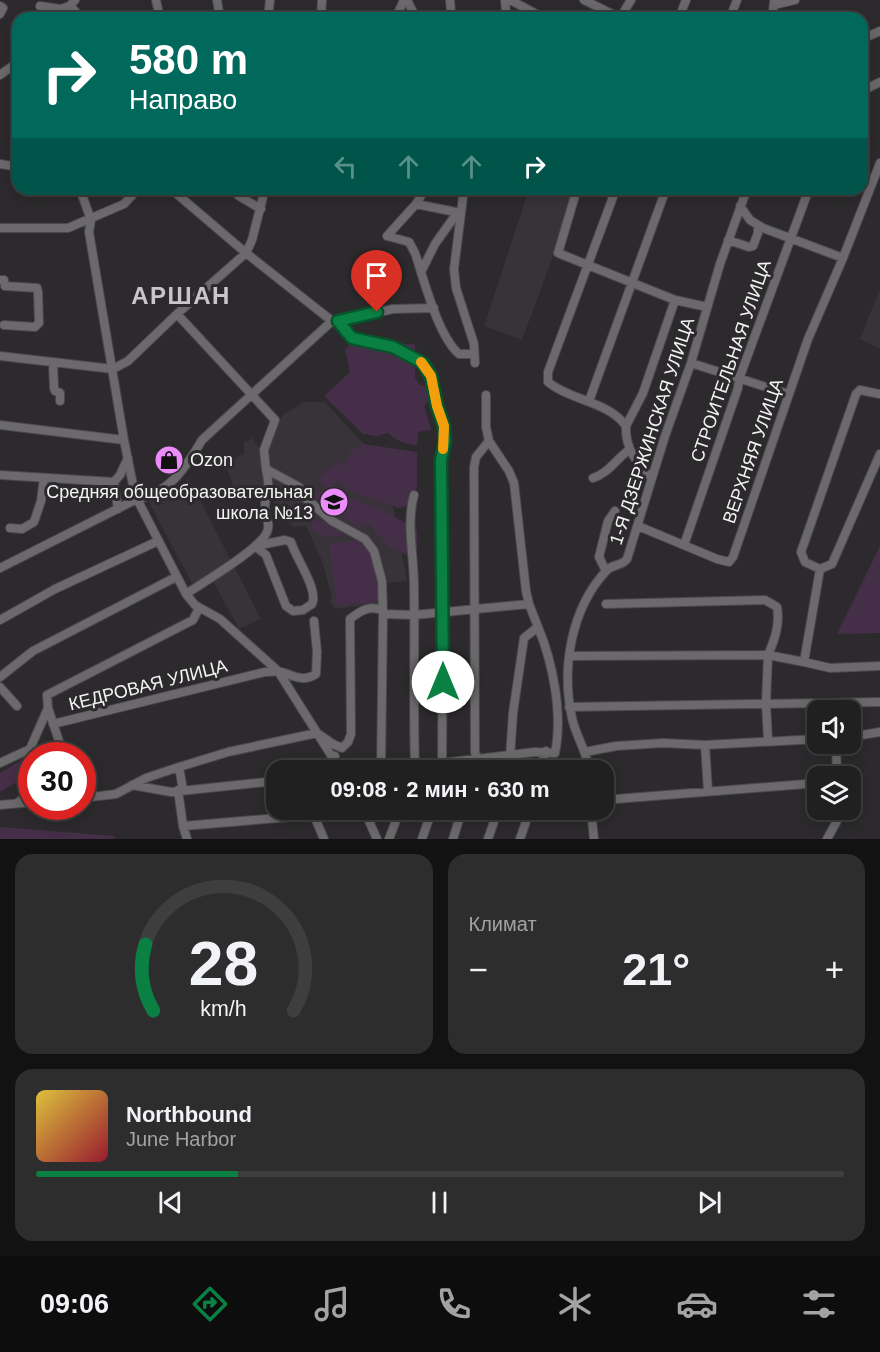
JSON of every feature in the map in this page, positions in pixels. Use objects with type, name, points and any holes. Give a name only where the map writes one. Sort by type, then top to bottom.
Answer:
[{"type":"street","points":[[510,0],[532,12]]},
{"type":"street","points":[[584,0],[609,12]]},
{"type":"street","points":[[774,2],[795,0]]},
{"type":"street","points":[[40,6],[60,9],[73,3]]},
{"type":"street","name":"ВЕРХНЯЯ УЛИЦА","points":[[868,194],[880,163]]},
{"type":"street","points":[[82,195],[90,220],[89,232],[124,440],[137,499],[186,594],[199,608],[220,620],[278,671],[333,758]]},
{"type":"street","points":[[0,228],[68,228],[124,204],[132,195]]},
{"type":"street","points":[[178,195],[246,253],[335,321],[352,338],[393,347],[423,363],[431,376],[444,426],[445,441],[441,460],[443,760]]},
{"type":"street","points":[[238,195],[261,209]]},
{"type":"street","points":[[0,356],[113,369],[128,361],[246,253],[252,240],[264,195]]},
{"type":"street","points":[[421,195],[387,236],[409,242],[452,349],[459,354],[474,354]]},
{"type":"street","points":[[463,195],[454,269],[456,288],[474,344],[475,363]]},
{"type":"street","points":[[575,195],[558,252],[675,300],[707,307]]},
{"type":"street","points":[[614,195],[546,378],[560,392],[588,401],[618,416],[626,426],[629,450],[652,477]]},
{"type":"street","points":[[588,401],[664,195]]},
{"type":"street","name":"1-Я ДЗЕРЖИНСКАЯ УЛИЦА","points":[[587,760],[578,740],[569,707],[569,656],[572,632],[585,604],[606,572],[611,567],[625,562],[745,195]]},
{"type":"street","name":"СТРОИТЕЛЬНАЯ УЛИЦА","points":[[684,545],[739,380],[807,195]]},
{"type":"street","name":"ВЕРХНЯЯ УЛИЦА","points":[[638,526],[726,562],[733,557],[808,339],[868,195]]},
{"type":"street","points":[[416,204],[459,213]]},
{"type":"street","points":[[740,206],[750,220],[758,225],[843,258]]},
{"type":"street","points":[[421,272],[435,244],[459,213]]},
{"type":"street","points":[[728,240],[749,247],[753,246],[758,233],[758,225]]},
{"type":"street","points":[[3,282],[37,288],[39,323],[35,327],[3,326]]},
{"type":"street","points":[[626,426],[643,393],[675,300]]},
{"type":"street","points":[[0,568],[137,499],[147,497],[168,486],[190,460],[202,440],[335,321],[393,309],[434,308]]},
{"type":"street","points":[[177,314],[275,420],[264,450],[269,489],[266,493],[265,511],[268,529],[262,540],[255,546],[186,594]]},
{"type":"street","points":[[53,363],[54,388],[60,393],[60,401]]},
{"type":"street","points":[[691,363],[788,394]]},
{"type":"street","points":[[880,394],[860,390],[856,394],[801,552],[805,562],[820,569],[832,564],[880,454]]},
{"type":"street","points":[[486,395],[486,427],[489,441],[514,483],[522,567],[529,604],[546,644],[550,662],[558,714],[557,740],[545,760]]},
{"type":"street","points":[[0,425],[124,440]]},
{"type":"street","points":[[478,759],[475,753],[474,466],[476,457],[489,441]]},
{"type":"street","points":[[593,478],[604,475],[618,458],[629,450]]},
{"type":"street","points":[[118,509],[114,482],[128,458]]},
{"type":"street","points":[[266,469],[299,487],[302,495],[332,521],[365,539],[374,551],[382,581],[383,613],[378,760]]},
{"type":"street","points":[[0,475],[114,482]]},
{"type":"street","points":[[10,528],[22,529],[34,522],[42,501],[44,478]]},
{"type":"street","points":[[414,495],[410,523],[414,615],[414,760]]},
{"type":"street","points":[[606,572],[599,557],[608,521],[615,511]]},
{"type":"street","points":[[285,540],[291,542],[314,594],[312,604],[297,611],[288,608],[266,555],[255,546],[285,540]]},
{"type":"street","points":[[0,620],[55,590],[158,541]]},
{"type":"street","points":[[804,662],[820,569]]},
{"type":"street","points":[[0,677],[33,651],[176,577]]},
{"type":"street","points":[[606,604],[765,600],[777,607],[779,616],[774,641],[768,655],[766,703],[768,741]]},
{"type":"street","points":[[331,760],[348,742],[351,734],[350,619],[365,609],[414,615],[529,604]]},
{"type":"street","name":"КЕДРОВАЯ УЛИЦА","points":[[199,608],[193,620],[47,695],[53,724],[265,672],[278,671]]},
{"type":"street","points":[[278,671],[300,678],[309,678],[316,674],[317,652],[314,621]]},
{"type":"street","points":[[509,760],[524,638],[538,627]]},
{"type":"street","points":[[569,656],[768,655],[830,668],[880,666]]},
{"type":"street","points":[[0,687],[17,706]]},
{"type":"street","points":[[569,707],[880,702]]},
{"type":"street","points":[[33,742],[48,708]]},
{"type":"street","points":[[53,724],[59,742]]},
{"type":"street","points":[[861,735],[880,732]]},
{"type":"street","points":[[96,796],[116,794],[146,778],[228,752],[317,733],[342,748]]},
{"type":"street","points":[[585,752],[616,746],[663,743],[705,745],[807,739]]},
{"type":"street","points":[[705,745],[708,791]]},
{"type":"street","points":[[460,760],[550,752]]},
{"type":"street","points":[[0,762],[18,754]]},
{"type":"street","points":[[179,767],[183,826],[187,839]]},
{"type":"street","points":[[132,785],[161,791],[266,782]]},
{"type":"street","points":[[614,799],[807,784]]},
{"type":"street","points":[[0,805],[17,803]]},
{"type":"street","points":[[183,826],[266,817]]},
{"type":"street","points":[[316,820],[324,839]]},
{"type":"street","points":[[368,820],[377,839]]},
{"type":"street","points":[[389,839],[396,820]]},
{"type":"street","points":[[422,839],[429,820]]},
{"type":"street","points":[[453,839],[459,820]]},
{"type":"street","points":[[488,839],[495,820]]},
{"type":"street","points":[[520,839],[527,820]]},
{"type":"street","points":[[592,820],[594,839]]},
{"type":"street","points":[[827,839],[837,820]]},
{"type":"shaded area","points":[[527,195],[571,195],[552,259],[522,340],[484,326]]},
{"type":"shaded area","points":[[880,289],[880,349],[860,339]]},
{"type":"shaded area","points":[[355,340],[379,345],[415,344],[415,378],[420,385],[428,386],[431,394],[424,406],[431,430],[418,432],[417,445],[401,442],[388,433],[376,436],[363,434],[324,396],[350,372],[345,350]]},
{"type":"shaded area","name":"Средняя общеобразовательная школа №13","points":[[304,402],[325,402],[386,468],[407,581],[380,584],[381,603],[335,609],[330,601],[332,598],[322,561],[306,526],[293,527],[283,510],[279,512],[270,494],[274,490],[270,481],[266,454],[277,422],[286,413]]},
{"type":"shaded area","points":[[252,438],[263,453],[267,488],[238,498],[224,462],[244,454],[244,443]]},
{"type":"shaded area","points":[[363,444],[417,452],[417,485],[413,501],[408,506],[399,508],[345,490],[340,480],[327,490],[318,478],[339,461],[344,466],[351,451]]},
{"type":"shaded area","points":[[189,479],[261,619],[239,629],[211,577],[192,583],[147,499]]},
{"type":"shaded area","points":[[314,490],[343,496],[381,509],[417,530],[417,547],[409,556],[389,547],[369,524],[362,524],[357,529],[343,514],[316,499],[310,493]]},
{"type":"shaded area","points":[[313,520],[339,529],[343,536],[328,537],[320,534],[310,524]]},
{"type":"shaded area","points":[[373,538],[381,601],[337,606],[329,544]]},
{"type":"shaded area","points":[[880,546],[880,633],[837,634]]},
{"type":"shaded area","points":[[18,762],[18,782],[0,792],[0,773]]},
{"type":"shaded area","points":[[0,827],[114,836],[116,839],[0,839]]},
{"type":"slow traffic","points":[[421,362],[431,376],[434,395],[444,426],[443,449]]},
{"type":"place","name":"Ozon","points":[[169,460]]},
{"type":"place","name":"Средняя общеобразовательная школа №13","points":[[334,502]]},
{"type":"district","name":"АРШАН","points":[[181,295]]},
{"type":"route","points":[[377,312],[338,321],[352,338],[393,347],[423,363],[431,376],[434,395],[444,426],[445,441],[441,460],[443,682]]}]
